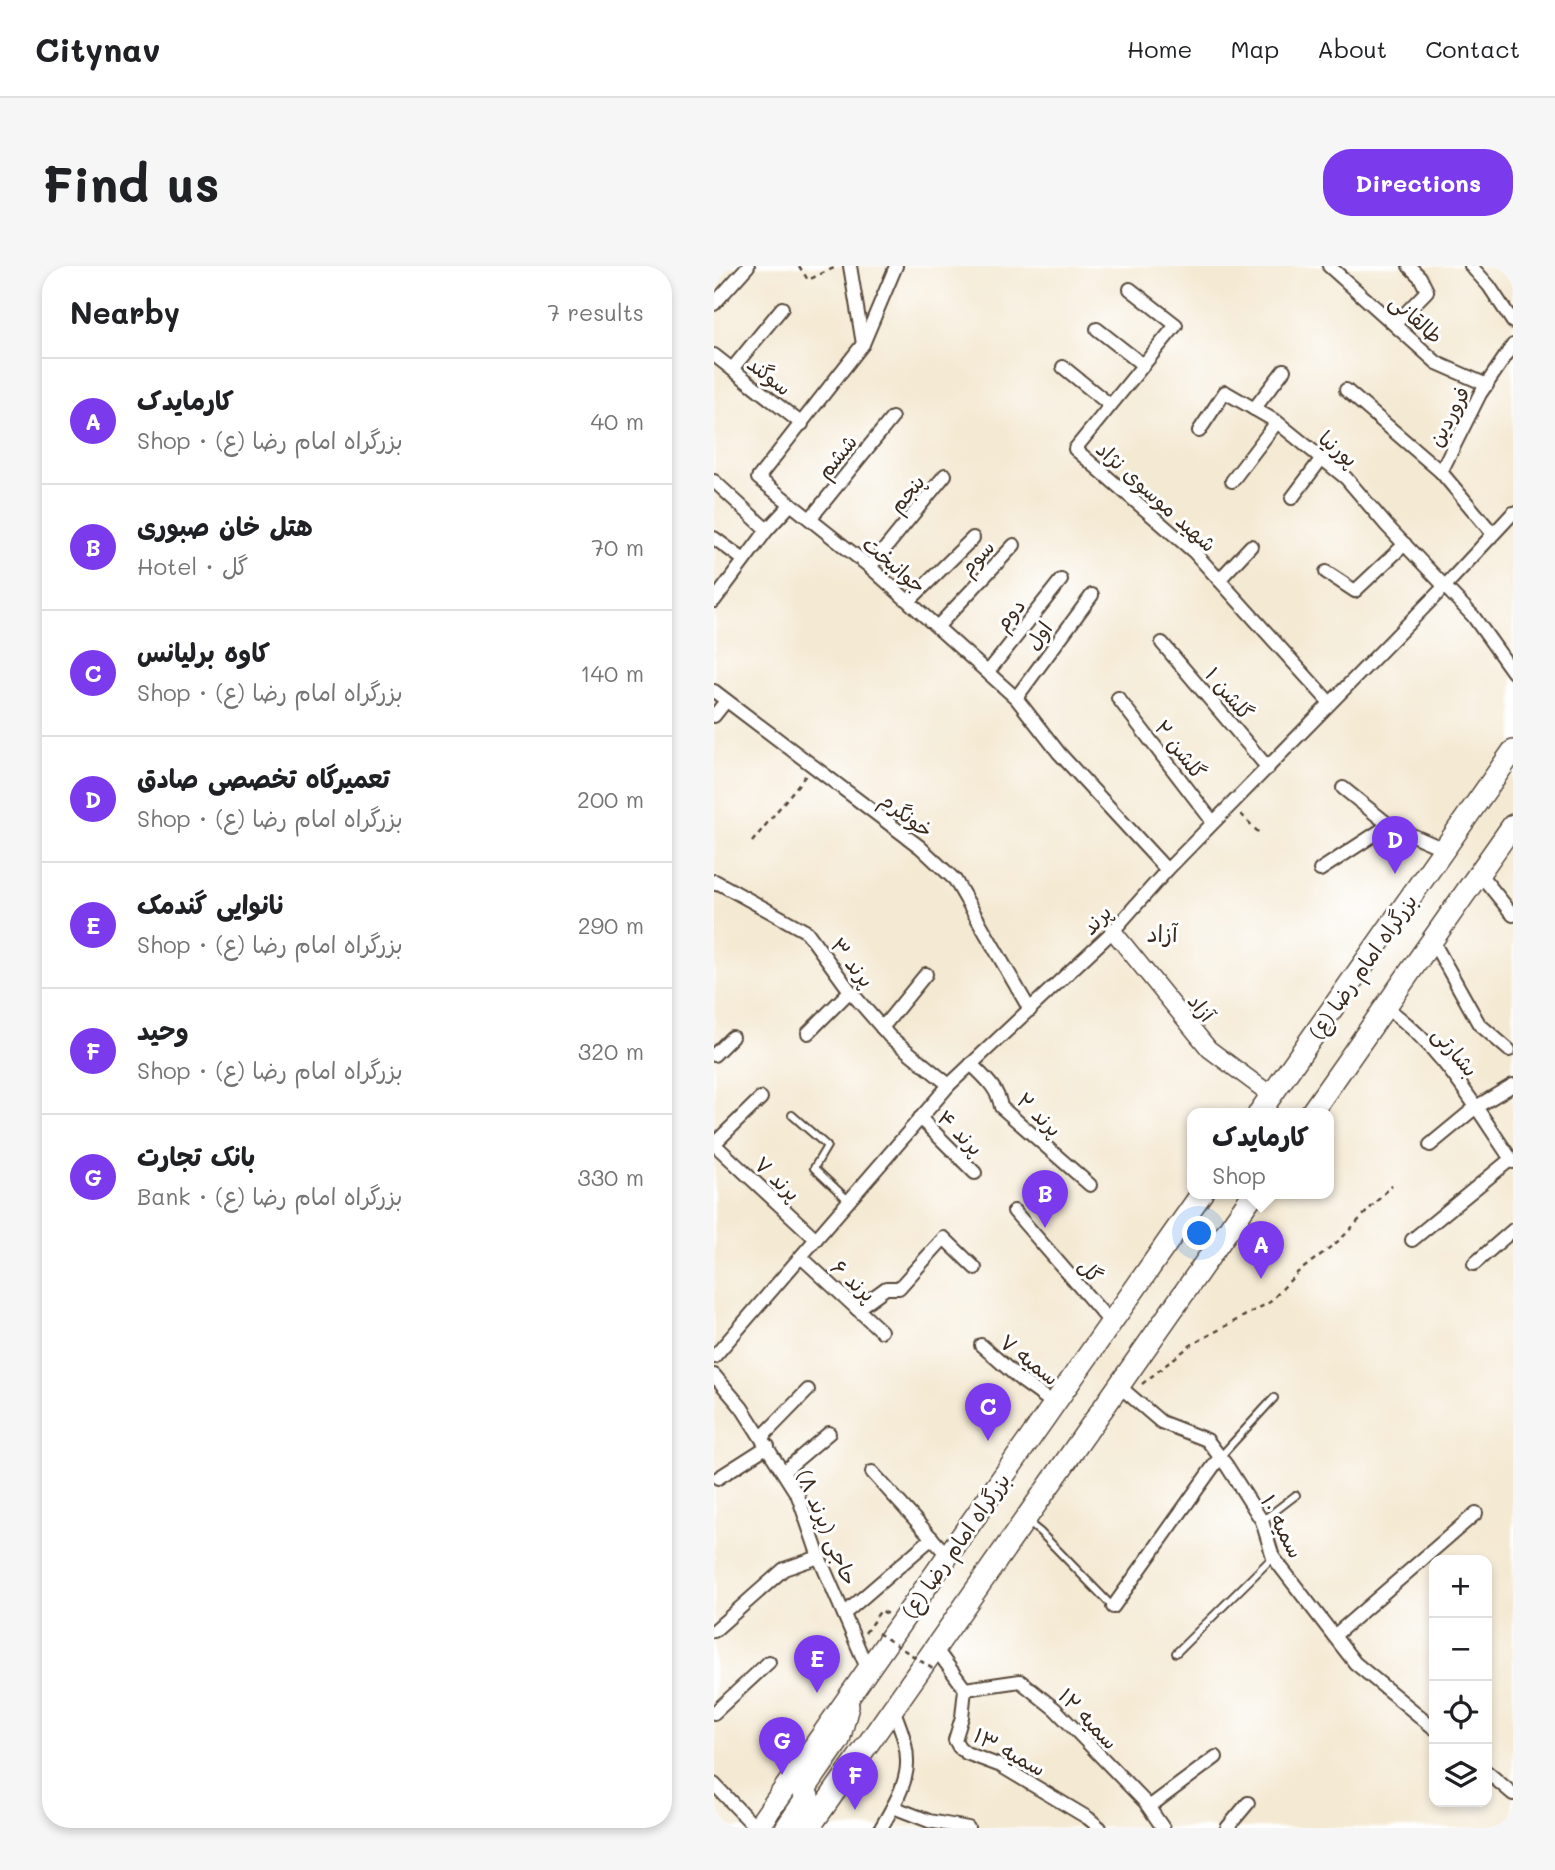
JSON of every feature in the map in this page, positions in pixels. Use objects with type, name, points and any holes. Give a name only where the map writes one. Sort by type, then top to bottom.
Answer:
[{"type":"highway","name":"بزرگراه امام رضا (ع)","points":[[1265,1104],[1513,751]]},
{"type":"highway","name":"بزرگراه امام رضا (ع)","points":[[1314,1108],[1513,825]]},
{"type":"highway","name":"بزرگراه امام رضا (ع)","points":[[809,1808],[851,1693],[1198,1199]]},
{"type":"highway","name":"بزرگراه امام رضا (ع)","points":[[756,1828],[809,1808],[934,1659],[1025,1520],[1123,1390],[1250,1199]]},
{"type":"highway","points":[[786,1828],[809,1808]]},
{"type":"street","points":[[714,304],[748,266]]},
{"type":"street","points":[[850,266],[863,344]]},
{"type":"street","name":"جوانبخت","points":[[896,266],[863,344],[758,478],[870,567],[1016,698],[1059,753],[1167,870]]},
{"type":"street","name":"طالقانی","points":[[1329,266],[1437,363],[1487,385]]},
{"type":"street","points":[[1395,324],[1427,291],[1420,276],[1409,266]]},
{"type":"street","points":[[1471,266],[1489,286],[1513,322]]},
{"type":"street","name":"شهید موسوی نژاد","points":[[1130,289],[1176,325],[1074,449],[1194,552],[1330,703]]},
{"type":"street","points":[[732,369],[782,308]]},
{"type":"street","points":[[1097,328],[1143,365]]},
{"type":"street","name":"فروردین","points":[[1493,534],[1441,472],[1487,385],[1513,345]]},
{"type":"street","name":"سوگند","points":[[714,355],[802,424]]},
{"type":"street","points":[[1063,367],[1110,405]]},
{"type":"street","points":[[1254,409],[1284,369]]},
{"type":"street","points":[[1346,390],[1441,472]]},
{"type":"street","name":"پورنیا","points":[[1199,430],[1225,392],[1277,422],[1346,478],[1473,616],[1513,672]]},
{"type":"street","name":"ششم","points":[[810,519],[892,418]]},
{"type":"street","points":[[1232,481],[1277,422]]},
{"type":"street","points":[[1292,498],[1322,458]]},
{"type":"street","name":"پنجم","points":[[870,567],[945,475]]},
{"type":"street","points":[[714,481],[767,530]]},
{"type":"street","points":[[714,601],[767,530],[791,504]]},
{"type":"street","name":"پرند","points":[[714,1357],[949,1085],[1113,931],[1167,870],[1513,513]]},
{"type":"street","points":[[714,538],[744,560]]},
{"type":"street","points":[[909,601],[973,538]]},
{"type":"street","points":[[1326,572],[1355,591],[1405,544]]},
{"type":"street","name":"سوم","points":[[938,626],[1014,545]]},
{"type":"street","points":[[1219,580],[1251,546]]},
{"type":"street","name":"دوم","points":[[988,672],[1061,580]]},
{"type":"street","name":"اول","points":[[1016,698],[1092,595]]},
{"type":"street","name":"گلشن ۱","points":[[1162,643],[1268,768]]},
{"type":"street","name":"خونگرم","points":[[714,691],[920,847],[950,874],[1030,1010]]},
{"type":"street","name":"گلشن ۲","points":[[1118,698],[1213,822]]},
{"type":"street","points":[[714,716],[726,701]]},
{"type":"street","points":[[1343,788],[1390,825],[1444,849]]},
{"type":"street","points":[[1320,870],[1390,825]]},
{"type":"street","points":[[1479,873],[1513,915]]},
{"type":"street","name":"پرند ۳","points":[[714,884],[715,881],[807,932],[850,991],[890,1038],[949,1085]]},
{"type":"street","name":"آزاد","points":[[1113,931],[1209,1049],[1265,1104]]},
{"type":"street","points":[[1432,940],[1479,1024],[1509,1050]]},
{"type":"street","points":[[882,1028],[926,974]]},
{"type":"street","points":[[808,1033],[850,991]]},
{"type":"street","name":"بشارتی","points":[[1385,1007],[1403,1019],[1453,1073],[1511,1155]]},
{"type":"street","points":[[714,1055],[732,1037]]},
{"type":"street","name":"پرند ۲","points":[[971,1064],[995,1088],[1001,1107],[1090,1185]]},
{"type":"street","points":[[1430,1145],[1476,1107],[1513,1084]]},
{"type":"street","points":[[714,1144],[761,1098]]},
{"type":"street","name":"پرند ۴","points":[[920,1118],[975,1173]]},
{"type":"street","name":"پرند ۷","points":[[714,1144],[816,1239]]},
{"type":"street","points":[[1412,1240],[1511,1155]]},
{"type":"street","name":"گل","points":[[1014,1211],[1111,1323]]},
{"type":"street","points":[[1474,1264],[1513,1230]]},
{"type":"street","points":[[857,1309],[886,1287],[899,1287],[944,1238],[975,1268]]},
{"type":"street","name":"پرند ۶","points":[[801,1257],[881,1331]]},
{"type":"street","name":"سمیه ۷","points":[[981,1345],[1022,1381],[1055,1404]]},
{"type":"street","name":"حاجی (پرند ۸)","points":[[714,1375],[742,1408],[798,1496],[819,1558],[868,1670]]},
{"type":"street","points":[[719,1478],[765,1442],[808,1390]]},
{"type":"street","name":"سمیه ۱۰","points":[[1123,1390],[1161,1422],[1207,1440],[1262,1521],[1273,1557],[1355,1663],[1429,1724]]},
{"type":"street","points":[[784,1471],[829,1433]]},
{"type":"street","points":[[1113,1607],[1220,1457]]},
{"type":"street","points":[[872,1472],[948,1556]]},
{"type":"street","points":[[1436,1555],[1476,1513]]},
{"type":"street","points":[[844,1614],[932,1538]]},
{"type":"street","points":[[714,1631],[784,1569],[819,1558]]},
{"type":"street","points":[[1334,1636],[1429,1561]]},
{"type":"street","points":[[934,1659],[965,1689]]},
{"type":"street","points":[[714,1713],[769,1662]]},
{"type":"street","name":"سمیه ۱۲","points":[[965,1689],[1020,1681],[1055,1709],[1149,1807],[1163,1828]]},
{"type":"street","name":"سمیه ۱۳","points":[[965,1689],[962,1717],[955,1740],[959,1747],[966,1753],[1001,1766],[1088,1818],[1100,1828]]},
{"type":"street","points":[[881,1828],[902,1792],[909,1765],[904,1735],[893,1709]]},
{"type":"street","points":[[1149,1807],[1216,1757]]},
{"type":"street","points":[[1492,1776],[1513,1794]]},
{"type":"street","points":[[714,1784],[756,1828]]},
{"type":"street","points":[[1227,1828],[1248,1803]]},
{"type":"street","points":[[893,1807],[929,1821],[968,1828]]},
{"type":"lane","points":[[792,1115],[827,1146],[814,1168],[849,1201]]},
{"type":"lane","points":[[1220,1457],[1274,1398]]},
{"type":"lane","points":[[1262,1521],[1296,1495]]},
{"type":"lane","points":[[1025,1520],[1113,1607]]},
{"type":"lane","points":[[1176,1653],[1273,1557]]},
{"type":"path","points":[[799,266],[807,280],[838,266]]},
{"type":"path","points":[[752,842],[797,788],[811,766]]},
{"type":"path","points":[[1231,804],[1259,833]]},
{"type":"path","points":[[1123,1390],[1192,1345],[1270,1302],[1297,1273],[1341,1239],[1392,1185]]},
{"type":"path","points":[[857,1644],[881,1610],[890,1616]]},
{"type":"path","points":[[878,1633],[934,1659]]},
{"type":"place","name":"تعمیرگاه تخصصی صادق","points":[[1395,874]]},
{"type":"place","name":"هتل خان صبوری","points":[[1045,1228]]},
{"type":"place","name":"کارمایدک","points":[[1261,1279]]},
{"type":"place","name":"کاوه برلیانس","points":[[988,1441]]},
{"type":"place","name":"نانوایی گندمک","points":[[817,1693]]},
{"type":"place","name":"بانک تجارت","points":[[782,1775]]},
{"type":"place","name":"وحید","points":[[855,1810]]},
{"type":"district","name":"آزاد","points":[[1162,933]]}]
